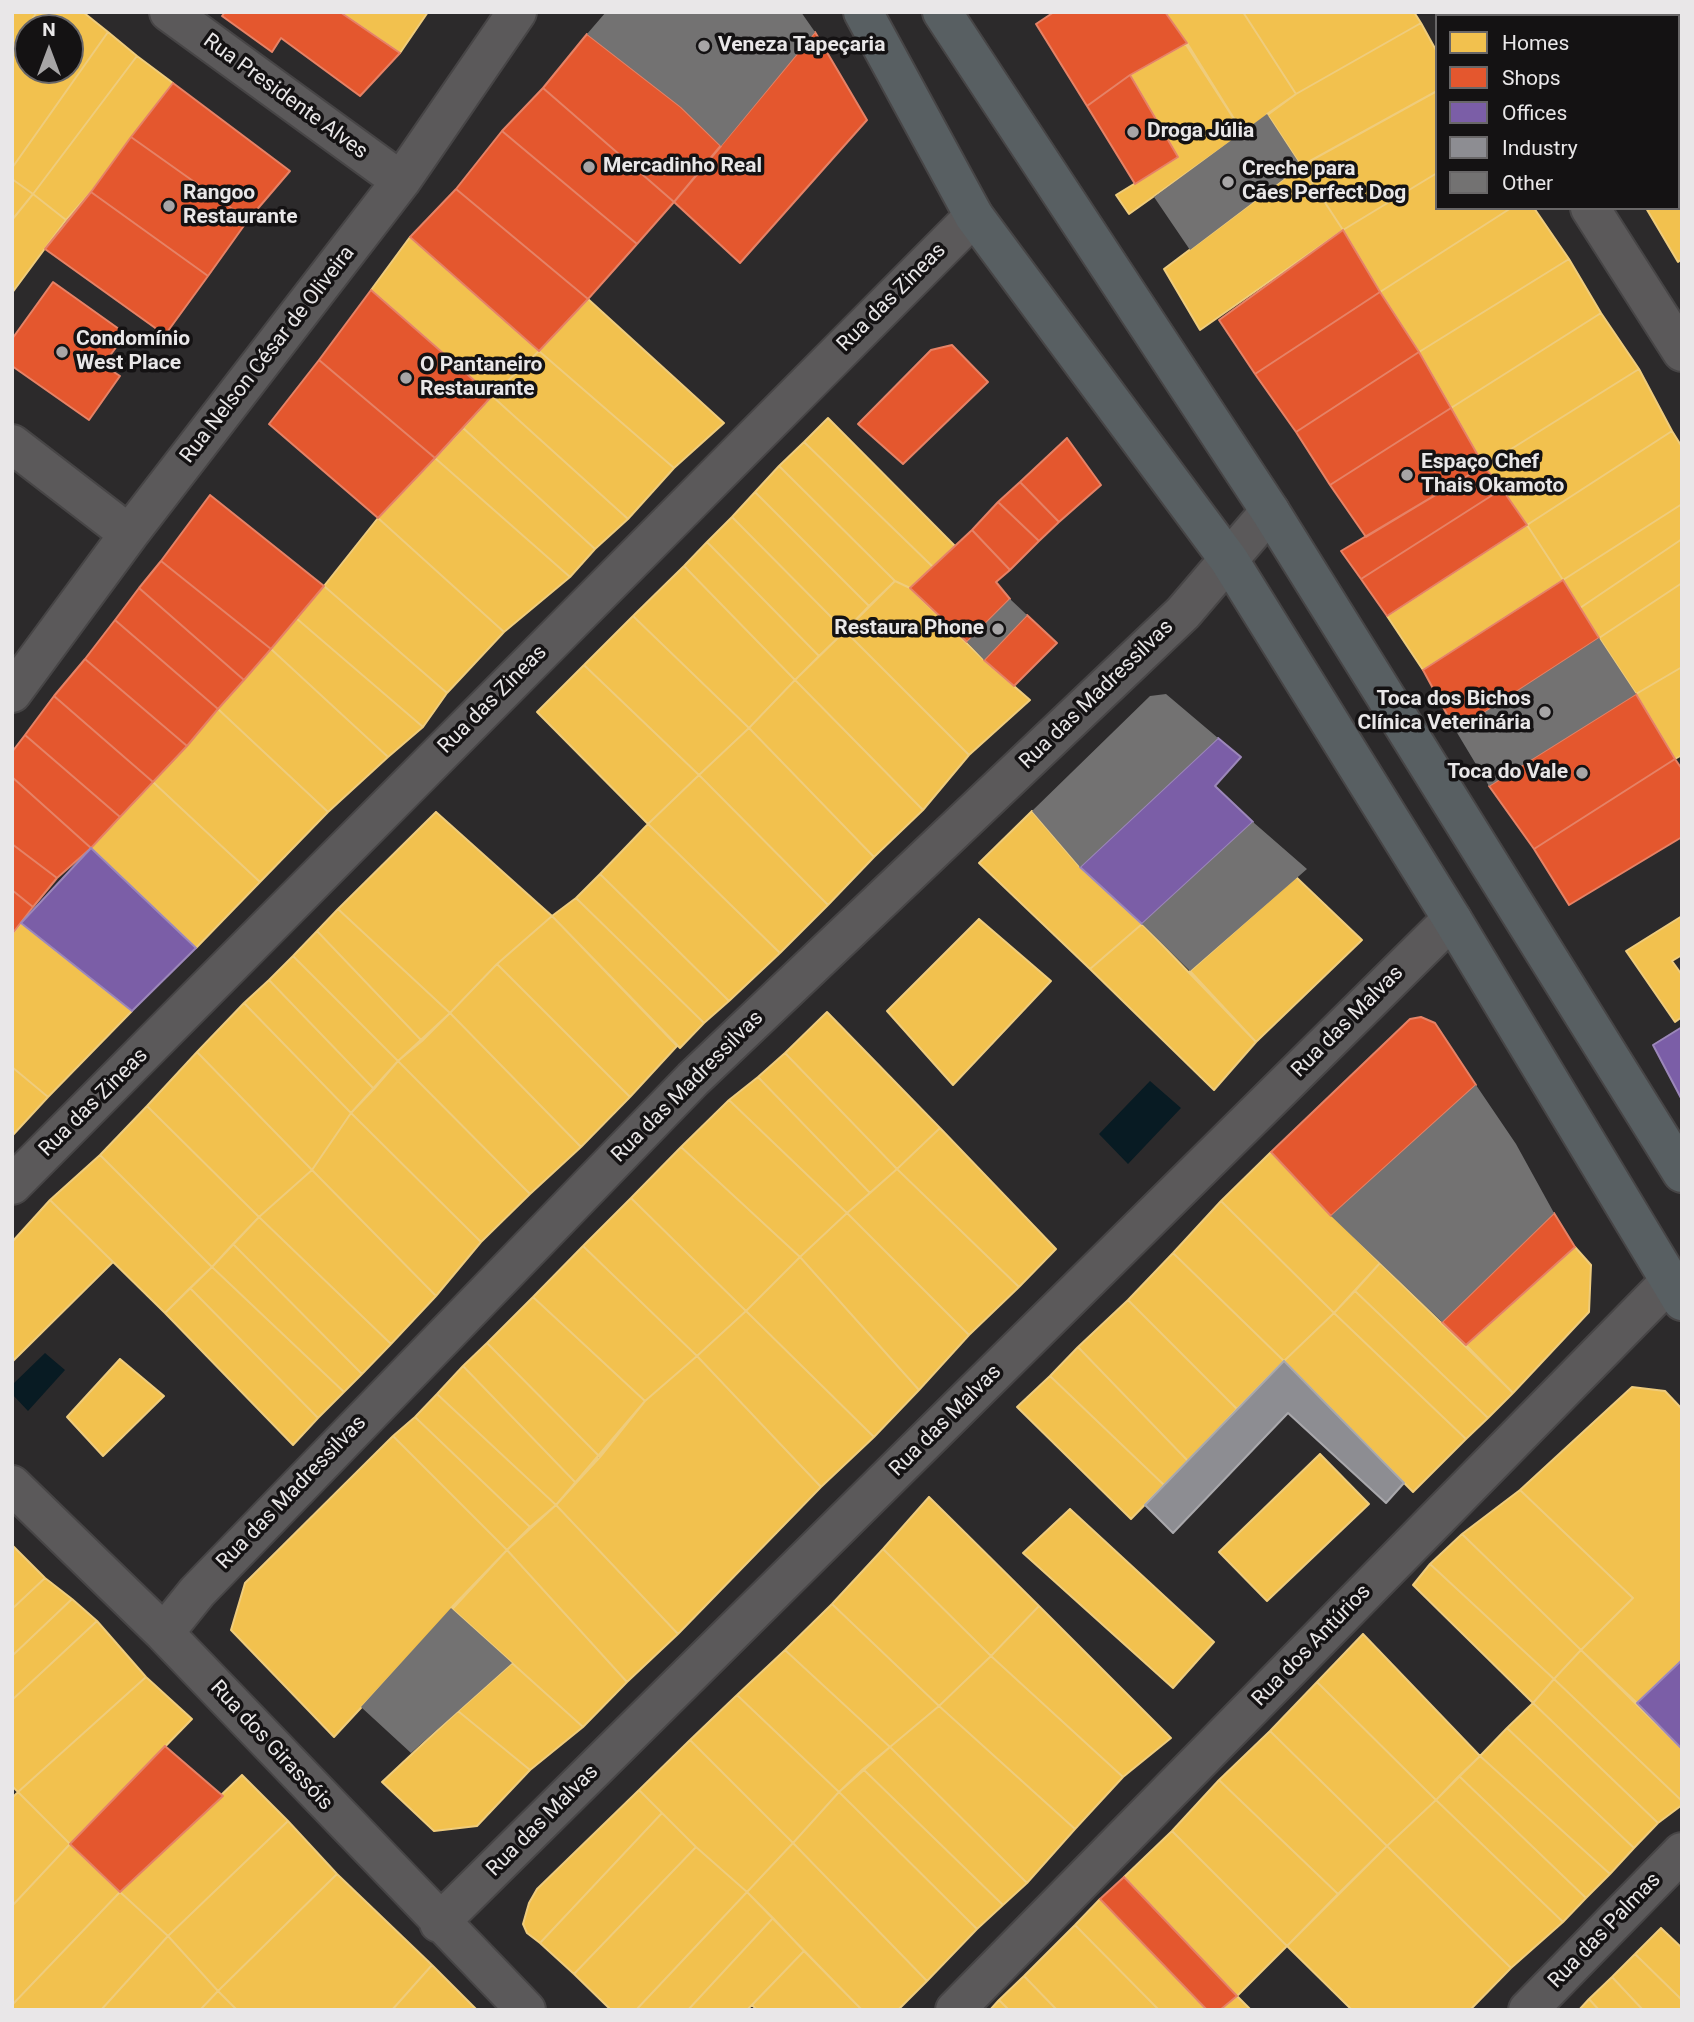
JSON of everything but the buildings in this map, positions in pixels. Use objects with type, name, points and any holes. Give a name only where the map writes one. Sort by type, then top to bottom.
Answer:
[{"type":"main road","points":[[863,12],[974,216],[1228,560],[1452,919],[1676,1291]]},
{"type":"main road","points":[[953,16],[1270,511],[1682,1173]]},
{"type":"street","name":"Rua Presidente Alves","points":[[169,12],[401,181]]},
{"type":"street","name":"Rua Nelson César de Oliveira","points":[[12,693],[130,534],[401,181],[517,12]]},
{"type":"street","points":[[1591,210],[1682,352]]},
{"type":"street","name":"Rua das Zineas","points":[[12,1185],[974,216]]},
{"type":"street","points":[[12,444],[130,534]]},
{"type":"street","name":"Rua das Madressilvas","points":[[164,1633],[197,1591],[693,1079],[1183,613],[1270,511]]},
{"type":"street","name":"Rua das Malvas","points":[[439,1923],[1452,919]]},
{"type":"street","name":"Rua dos Antúrios","points":[[955,2010],[1676,1291]]},
{"type":"street","name":"Rua dos Girassóis","points":[[12,1485],[164,1633],[439,1923],[526,2010]]},
{"type":"street","name":"Rua das Palmas","points":[[1528,2010],[1682,1852]]},
{"type":"water","points":[[1150,1081],[1181,1108],[1128,1164],[1099,1134]]},
{"type":"water","points":[[45,1353],[65,1370],[28,1411],[12,1394],[12,1385]]},
{"type":"place","name":"Veneza Tapeçaria","points":[[704,46]]},
{"type":"place","name":"Droga Júlia","points":[[1133,132]]},
{"type":"place","name":"Mercadinho Real","points":[[589,167]]},
{"type":"place","name":"Creche para Cães Perfect Dog","points":[[1228,182]]},
{"type":"place","name":"Rangoo Restaurante","points":[[169,206]]},
{"type":"place","name":"Condomínio West Place","points":[[62,352]]},
{"type":"place","name":"O Pantaneiro Restaurante","points":[[406,378]]},
{"type":"place","name":"Espaço Chef Thais Okamoto","points":[[1407,475]]},
{"type":"place","name":"Restaura Phone","points":[[998,629]]},
{"type":"place","name":"Toca dos Bichos Clínica Veterinária","points":[[1545,712]]},
{"type":"place","name":"Toca do Vale","points":[[1582,773]]}]
